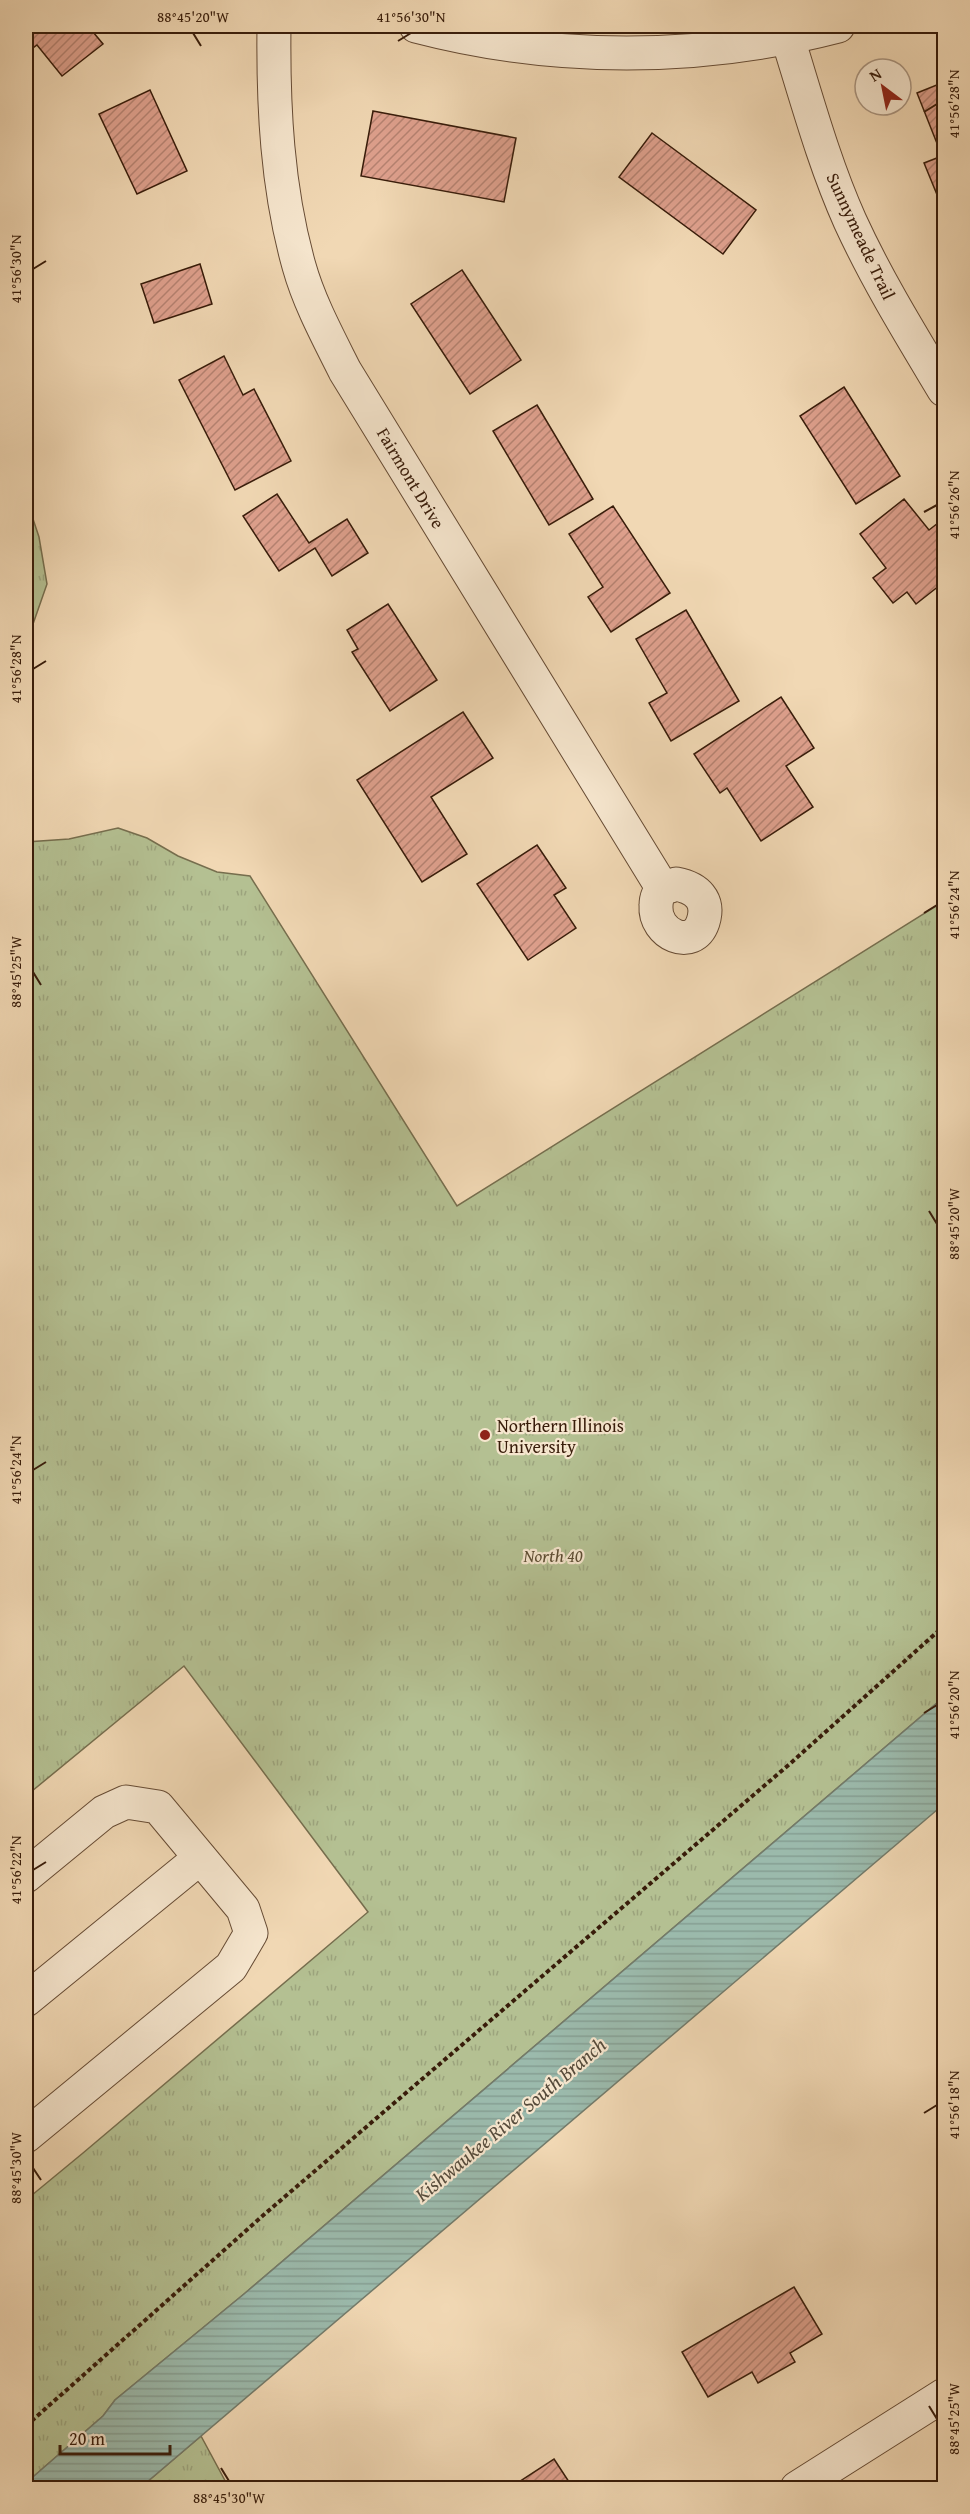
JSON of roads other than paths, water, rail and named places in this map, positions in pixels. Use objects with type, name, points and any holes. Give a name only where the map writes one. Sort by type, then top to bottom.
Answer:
[{"type":"street","name":"Fairmont Drive","points":[[274,26],[273,81],[277,146],[290,229],[299,268],[318,314],[345,371],[663,890]]},
{"type":"street","points":[[416,26],[522,48],[651,53],[788,39],[838,26]]},
{"type":"street","name":"Sunnymeade Trail","points":[[788,39],[829,171],[850,223],[899,315],[945,390]]},
{"type":"street","points":[[26,1876],[104,1812],[126,1802],[158,1807],[243,1909],[251,1933],[231,1966],[26,2136]]},
{"type":"street","points":[[26,2000],[200,1858]]},
{"type":"street","points":[[797,2488],[945,2396]]},
{"type":"water","name":"Kishwaukee River South Branch","points":[[944,1697],[944,1804],[140,2488],[26,2488],[26,2483],[103,2416],[115,2400],[244,2294]]},
{"type":"place","name":"Northern Illinois University","points":[[485,1435]]},
{"type":"park label","name":"North 40","points":[[553,1555]]}]
